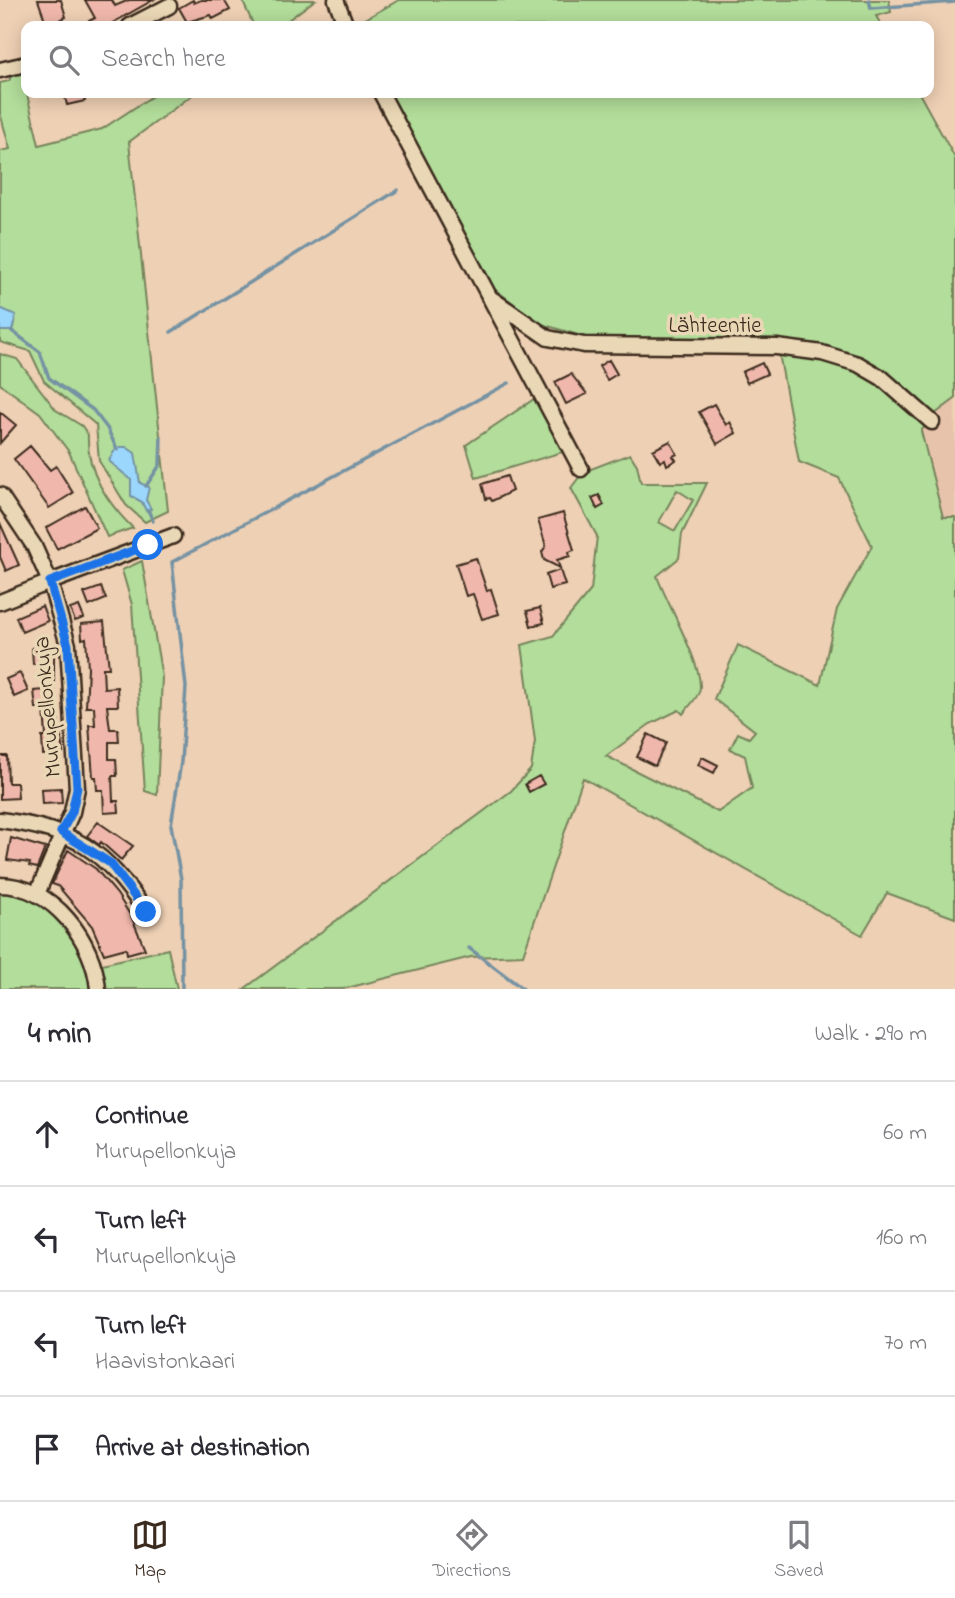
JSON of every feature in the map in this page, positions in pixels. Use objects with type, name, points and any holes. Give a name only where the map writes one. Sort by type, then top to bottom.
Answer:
[{"type":"street","points":[[336,0],[344,21]]},
{"type":"street","points":[[140,21],[169,6]]},
{"type":"street","points":[[0,69],[21,65]]},
{"type":"street","name":"Lähteentie","points":[[384,98],[581,469]]},
{"type":"street","name":"Lähteentie","points":[[488,297],[548,338],[584,345],[777,347],[822,353],[858,364],[882,378],[932,422]]},
{"type":"street","name":"Murupellonkuja","points":[[0,495],[34,546],[50,582],[68,645],[76,774],[72,812],[61,832],[37,894]]},
{"type":"street","points":[[0,602],[173,536]]},
{"type":"street","points":[[0,820],[61,832],[110,863],[146,912]]},
{"type":"street","points":[[0,885],[37,894],[66,917],[84,940],[96,967],[98,989]]},
{"type":"shaded area","points":[[955,399],[955,517],[943,518],[921,430],[935,414]]},
{"type":"green space","points":[[242,0],[315,0],[287,21],[252,21]]},
{"type":"green space","points":[[399,0],[889,0],[891,12],[876,16],[879,21],[362,21]]},
{"type":"green space","points":[[21,69],[21,98],[28,98],[39,145],[102,129],[149,98],[188,98],[129,142],[168,511],[145,522],[126,505],[99,461],[96,425],[44,381],[30,351],[0,342],[0,151],[10,149],[0,113],[0,83],[9,81],[13,72]]},
{"type":"green space","points":[[390,98],[922,98],[955,158],[955,399],[935,414],[921,431],[943,517],[955,517],[955,918],[887,893],[862,935],[583,778],[523,955],[471,957],[343,989],[244,989],[511,791],[531,769],[535,741],[522,645],[553,636],[591,590],[597,536],[571,488],[583,472],[630,454],[637,465],[641,483],[707,483],[682,534],[679,558],[657,576],[697,669],[699,692],[683,714],[679,710],[650,724],[606,756],[718,812],[752,788],[745,756],[730,749],[738,733],[749,738],[755,731],[714,699],[738,645],[820,685],[837,609],[872,546],[839,478],[799,462],[779,353],[592,339],[541,324],[493,288]],"holes":[[[677,490],[693,500],[675,531],[659,522]]]},
{"type":"green space","points":[[0,354],[17,359],[56,410],[82,426],[88,435],[91,461],[100,486],[133,528],[107,537],[69,452],[40,413],[0,384]]},
{"type":"green space","points":[[537,397],[566,451],[476,478],[466,445]]},
{"type":"green space","points":[[142,561],[162,677],[157,795],[145,791],[132,605],[122,570]]},
{"type":"green space","points":[[0,885],[8,885],[66,917],[98,989],[0,989]]},
{"type":"green space","points":[[168,949],[177,989],[105,989],[102,964]]},
{"type":"water","points":[[0,308],[16,315],[12,331],[0,331]]},
{"type":"water","points":[[119,447],[126,447],[135,453],[140,483],[149,487],[146,500],[151,509],[146,511],[142,502],[131,496],[131,480],[109,461]]},
{"type":"building","points":[[38,0],[61,0],[66,17],[60,21],[45,21]]},
{"type":"building","points":[[85,0],[112,0],[115,6],[129,0],[153,0],[116,21],[89,21],[95,18]]},
{"type":"building","points":[[193,0],[194,3],[201,0],[224,0],[230,10],[213,19],[211,15],[186,21],[179,8]]},
{"type":"building","points":[[65,98],[84,98],[85,101],[67,105]]},
{"type":"building","points":[[609,360],[617,374],[607,380],[599,366]]},
{"type":"building","points":[[762,363],[767,374],[747,383],[742,372]]},
{"type":"building","points":[[571,374],[587,394],[566,404],[555,382]]},
{"type":"building","points":[[714,404],[726,425],[730,422],[736,433],[717,444],[699,412]]},
{"type":"building","points":[[0,412],[16,425],[0,443]]},
{"type":"building","points":[[670,441],[677,454],[673,456],[676,460],[667,465],[665,459],[660,462],[653,450]]},
{"type":"building","points":[[30,446],[50,470],[56,466],[73,493],[49,508],[14,459]]},
{"type":"building","points":[[507,476],[512,491],[492,501],[490,498],[486,499],[482,484]]},
{"type":"building","points":[[599,495],[604,505],[597,509],[592,498]]},
{"type":"building","points":[[85,506],[97,528],[57,549],[46,528]]},
{"type":"building","points":[[563,513],[574,550],[569,552],[570,556],[557,560],[560,568],[544,560],[542,552],[546,546],[538,520]]},
{"type":"building","points":[[0,523],[19,565],[6,571],[0,557]]},
{"type":"building","points":[[476,558],[487,591],[491,589],[499,614],[482,619],[473,594],[466,596],[456,564]]},
{"type":"building","points":[[560,570],[565,585],[550,589],[546,575]]},
{"type":"building","points":[[101,587],[106,599],[89,606],[84,593]]},
{"type":"building","points":[[42,606],[48,621],[22,632],[16,617]]},
{"type":"building","points":[[79,606],[84,618],[75,621],[70,609]]},
{"type":"building","points":[[540,608],[544,623],[531,626],[527,611]]},
{"type":"building","points":[[104,622],[109,668],[103,668],[104,688],[117,687],[118,706],[107,706],[110,729],[118,729],[119,742],[109,742],[109,759],[116,759],[117,776],[112,776],[113,801],[118,801],[119,812],[104,813],[103,790],[97,790],[96,777],[93,777],[89,725],[95,725],[94,707],[86,707],[88,668],[86,638],[82,639],[81,624]]},
{"type":"building","points":[[54,646],[54,690],[63,753],[43,755],[42,737],[46,737],[44,708],[36,708],[34,691],[44,690],[43,663],[33,664],[32,648]]},
{"type":"building","points":[[20,673],[28,691],[14,697],[6,679]]},
{"type":"building","points":[[648,734],[666,743],[655,766],[637,757]]},
{"type":"building","points":[[0,756],[7,756],[8,783],[17,783],[18,798],[0,799]]},
{"type":"building","points":[[702,757],[718,765],[714,773],[698,765]]},
{"type":"building","points":[[539,776],[544,784],[529,792],[525,784]]},
{"type":"building","points":[[61,788],[62,803],[42,804],[41,789]]},
{"type":"building","points":[[98,822],[133,846],[121,860],[101,842],[99,845],[87,836]]},
{"type":"building","points":[[11,838],[45,848],[37,868],[29,866],[30,863],[7,860]]},
{"type":"building","points":[[68,850],[96,869],[117,894],[132,918],[145,949],[127,954],[126,948],[104,954],[92,926],[58,886],[52,884]]},
{"type":"waterway","points":[[869,0],[871,8],[955,2]]},
{"type":"waterway","points":[[171,332],[398,190]]},
{"type":"waterway","points":[[12,331],[40,352],[49,378],[93,410],[107,428],[117,449]]},
{"type":"waterway","points":[[182,989],[181,879],[171,825],[181,762],[186,687],[172,562],[509,383]]},
{"type":"waterway","points":[[146,486],[160,465],[161,437]]},
{"type":"waterway","points":[[148,510],[153,521]]},
{"type":"waterway","points":[[469,948],[523,989]]},
{"type":"route","points":[[146,912],[110,863],[61,832],[72,812],[77,788],[68,645],[50,582],[148,545]]}]
